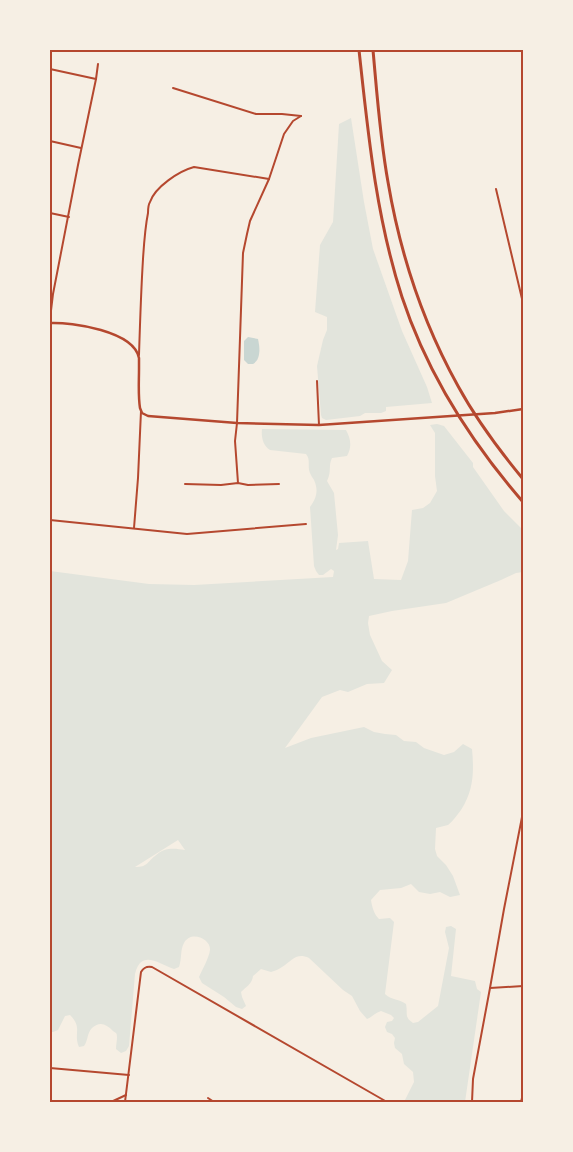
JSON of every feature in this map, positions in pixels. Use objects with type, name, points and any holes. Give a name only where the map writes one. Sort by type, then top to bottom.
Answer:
[{"type":"highway","points":[[360,50],[375,185],[390,258],[402,298],[433,371],[452,405],[493,465],[523,502]]},
{"type":"highway","points":[[373,50],[388,182],[404,255],[416,293],[435,341],[450,372],[481,424],[523,479]]},
{"type":"street","points":[[50,319],[52,294],[98,64]]},
{"type":"street","points":[[50,69],[96,79]]},
{"type":"street","points":[[173,88],[256,114],[302,116],[293,120],[284,134],[269,179],[250,221],[243,253],[235,441],[238,483]]},
{"type":"street","points":[[50,141],[82,148]]},
{"type":"street","points":[[134,529],[140,411],[140,307],[144,232],[150,202],[154,193],[171,178],[194,167],[269,179]]},
{"type":"street","points":[[496,189],[523,304]]},
{"type":"street","points":[[50,213],[69,216]]},
{"type":"street","points":[[50,323],[75,324],[107,332],[133,346],[139,357]]},
{"type":"street","points":[[317,381],[319,425]]},
{"type":"street","points":[[140,411],[144,415],[153,417],[236,424],[319,425],[495,413],[523,409]]},
{"type":"street","points":[[185,484],[279,484]]},
{"type":"street","points":[[50,520],[187,534],[306,524]]},
{"type":"street","points":[[472,1102],[473,1079],[523,812]]},
{"type":"street","points":[[125,1102],[141,972],[146,967],[152,967],[387,1102]]},
{"type":"street","points":[[490,988],[523,986]]},
{"type":"street","points":[[50,1068],[129,1075]]},
{"type":"street","points":[[522,1102],[523,1094]]},
{"type":"street","points":[[111,1102],[126,1096]]},
{"type":"street","points":[[208,1098],[214,1102]]},
{"type":"shaded area","points":[[351,118],[373,249],[402,331],[427,387],[432,403],[386,407],[386,411],[381,413],[365,413],[360,416],[326,420],[321,415],[317,366],[327,330],[327,317],[315,312],[320,245],[333,222],[339,124]]},
{"type":"shaded area","points":[[248,337],[258,339],[259,342],[259,356],[253,364],[248,364],[244,360],[244,341]]},
{"type":"shaded area","points":[[430,425],[444,426],[473,463],[473,467],[504,511],[523,530],[523,572],[516,573],[446,603],[369,616],[370,635],[382,661],[392,670],[384,683],[367,684],[348,692],[340,690],[322,697],[285,748],[311,738],[364,727],[374,732],[396,735],[404,741],[416,742],[424,748],[444,755],[454,752],[463,744],[472,749],[471,788],[465,803],[448,825],[436,828],[435,849],[437,856],[453,876],[460,895],[450,897],[440,892],[430,894],[419,892],[411,884],[401,888],[380,890],[371,900],[373,910],[379,919],[390,918],[394,922],[385,994],[406,1004],[407,1017],[413,1023],[418,1022],[438,1006],[449,948],[445,932],[446,927],[451,926],[456,929],[451,976],[475,981],[477,989],[481,992],[465,1102],[404,1102],[414,1082],[413,1072],[404,1064],[402,1054],[395,1048],[395,1038],[387,1032],[385,1027],[387,1022],[392,1021],[394,1018],[381,1011],[367,1019],[352,996],[309,958],[301,956],[294,958],[271,972],[261,969],[241,992],[246,1006],[242,1009],[236,1007],[202,983],[199,977],[210,950],[207,942],[196,937],[187,939],[184,943],[179,967],[174,969],[151,960],[141,962],[138,966],[135,974],[129,1046],[126,1051],[121,1053],[116,1049],[117,1034],[103,1024],[92,1028],[84,1046],[79,1047],[77,1027],[70,1015],[65,1016],[58,1030],[50,1032],[50,571],[149,584],[194,585],[333,577],[334,571],[331,569],[323,575],[319,575],[314,566],[310,507],[317,491],[309,470],[307,456],[306,454],[270,450],[263,441],[262,429],[346,430],[350,443],[349,453],[347,456],[332,458],[327,481],[334,493],[338,535],[336,550],[339,543],[368,541],[374,579],[401,580],[408,561],[412,510],[423,508],[430,503],[437,491],[435,433]],"holes":[[[178,840],[185,850],[166,850],[158,853],[145,865],[135,867]]]}]
